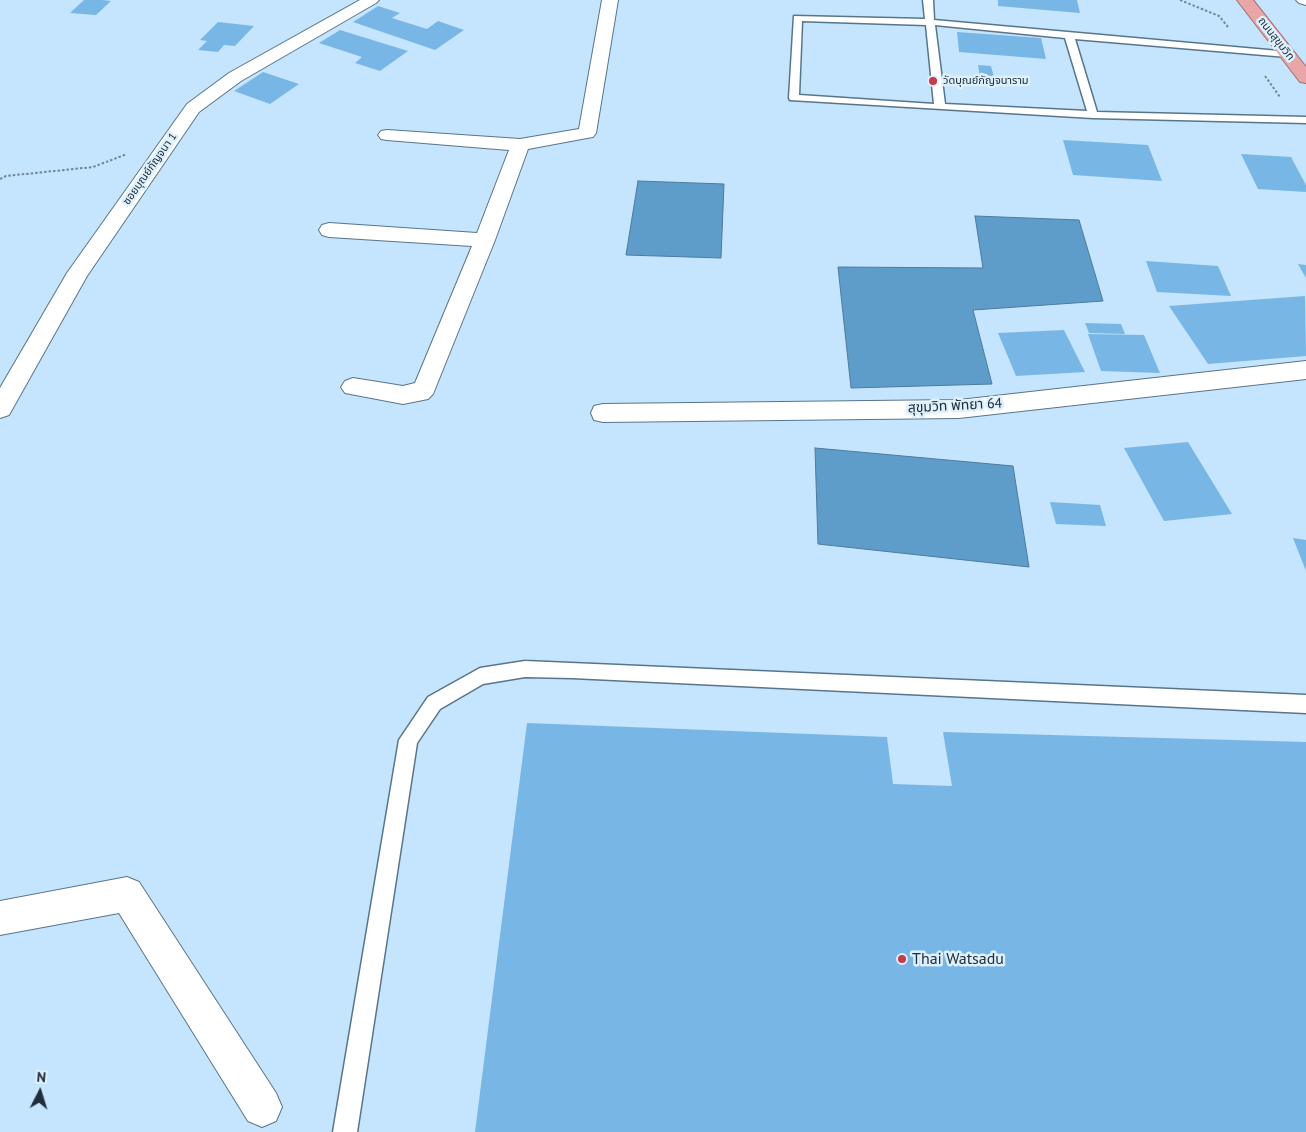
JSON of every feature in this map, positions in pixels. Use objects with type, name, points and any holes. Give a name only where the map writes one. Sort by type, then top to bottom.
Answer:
[{"type":"highway","name":"ถนนสุขุมวิท","points":[[1245,0],[1306,78]]},
{"type":"street","name":"ซอยบุณย์กัญจนา 1","points":[[0,409],[78,273],[193,108],[235,77],[371,0]]},
{"type":"street","points":[[387,135],[520,145],[587,134],[610,0]]},
{"type":"street","points":[[354,387],[403,395],[420,392],[425,388],[485,240],[520,145]]},
{"type":"street","points":[[329,230],[485,240]]},
{"type":"street","name":"สุขุมวิท พัทยา 64","points":[[603,413],[960,409],[1306,370]]},
{"type":"street","points":[[0,918],[127,894],[262,1107]]},
{"type":"lane","points":[[928,0],[940,107]]},
{"type":"lane","points":[[1287,54],[1069,36],[930,22],[797,18],[794,98],[1093,115],[1306,120]]},
{"type":"lane","points":[[1069,36],[1093,115]]},
{"type":"lane","points":[[345,1132],[408,740],[434,703],[480,676],[525,669],[572,670],[1306,704]]},
{"type":"path","points":[[0,179],[6,176],[93,167],[143,147],[179,127]]},
{"type":"water","points":[[638,181],[724,184],[721,258],[626,255]]},
{"type":"water","points":[[975,216],[1079,220],[1103,301],[973,310],[992,384],[851,388],[838,267],[983,268]]},
{"type":"water","points":[[815,448],[1013,466],[1029,567],[818,544]]},
{"type":"building","points":[[84,0],[111,1],[96,15],[70,13]]},
{"type":"building","points":[[998,0],[1077,0],[1080,13],[998,6]]},
{"type":"building","points":[[378,6],[400,13],[392,18],[427,29],[438,21],[464,30],[435,50],[353,22]]},
{"type":"building","points":[[218,22],[254,26],[235,46],[224,45],[218,52],[198,50],[207,41],[200,40]]},
{"type":"building","points":[[340,30],[408,51],[380,71],[355,63],[362,57],[319,43]]},
{"type":"building","points":[[957,32],[1041,38],[1046,59],[959,52]]},
{"type":"building","points":[[978,65],[991,66],[994,77],[980,77]]},
{"type":"building","points":[[263,72],[299,84],[270,104],[234,91]]},
{"type":"building","points":[[1063,140],[1148,145],[1162,181],[1073,175]]},
{"type":"building","points":[[1241,154],[1291,157],[1306,185],[1306,192],[1258,189]]},
{"type":"building","points":[[1146,261],[1218,266],[1231,296],[1157,292]]},
{"type":"building","points":[[1298,264],[1306,265],[1306,278]]},
{"type":"building","points":[[1305,296],[1306,356],[1208,364],[1169,306]]},
{"type":"building","points":[[1085,323],[1121,324],[1125,334],[1089,333]]},
{"type":"building","points":[[1064,330],[1085,372],[1016,376],[998,333]]},
{"type":"building","points":[[1088,334],[1144,335],[1160,373],[1101,371]]},
{"type":"building","points":[[1188,442],[1232,514],[1164,521],[1124,448]]},
{"type":"building","points":[[1050,502],[1100,505],[1106,526],[1056,524]]},
{"type":"building","points":[[1293,538],[1306,540],[1306,571]]},
{"type":"building","name":"Thai Watsadu","points":[[527,723],[887,737],[893,784],[952,786],[943,732],[1306,742],[1306,1132],[475,1132]]},
{"type":"place","name":"วัดบุณย์กัญจนาราม","points":[[933,81]]},
{"type":"place","name":"Thai Watsadu","points":[[902,959]]}]
